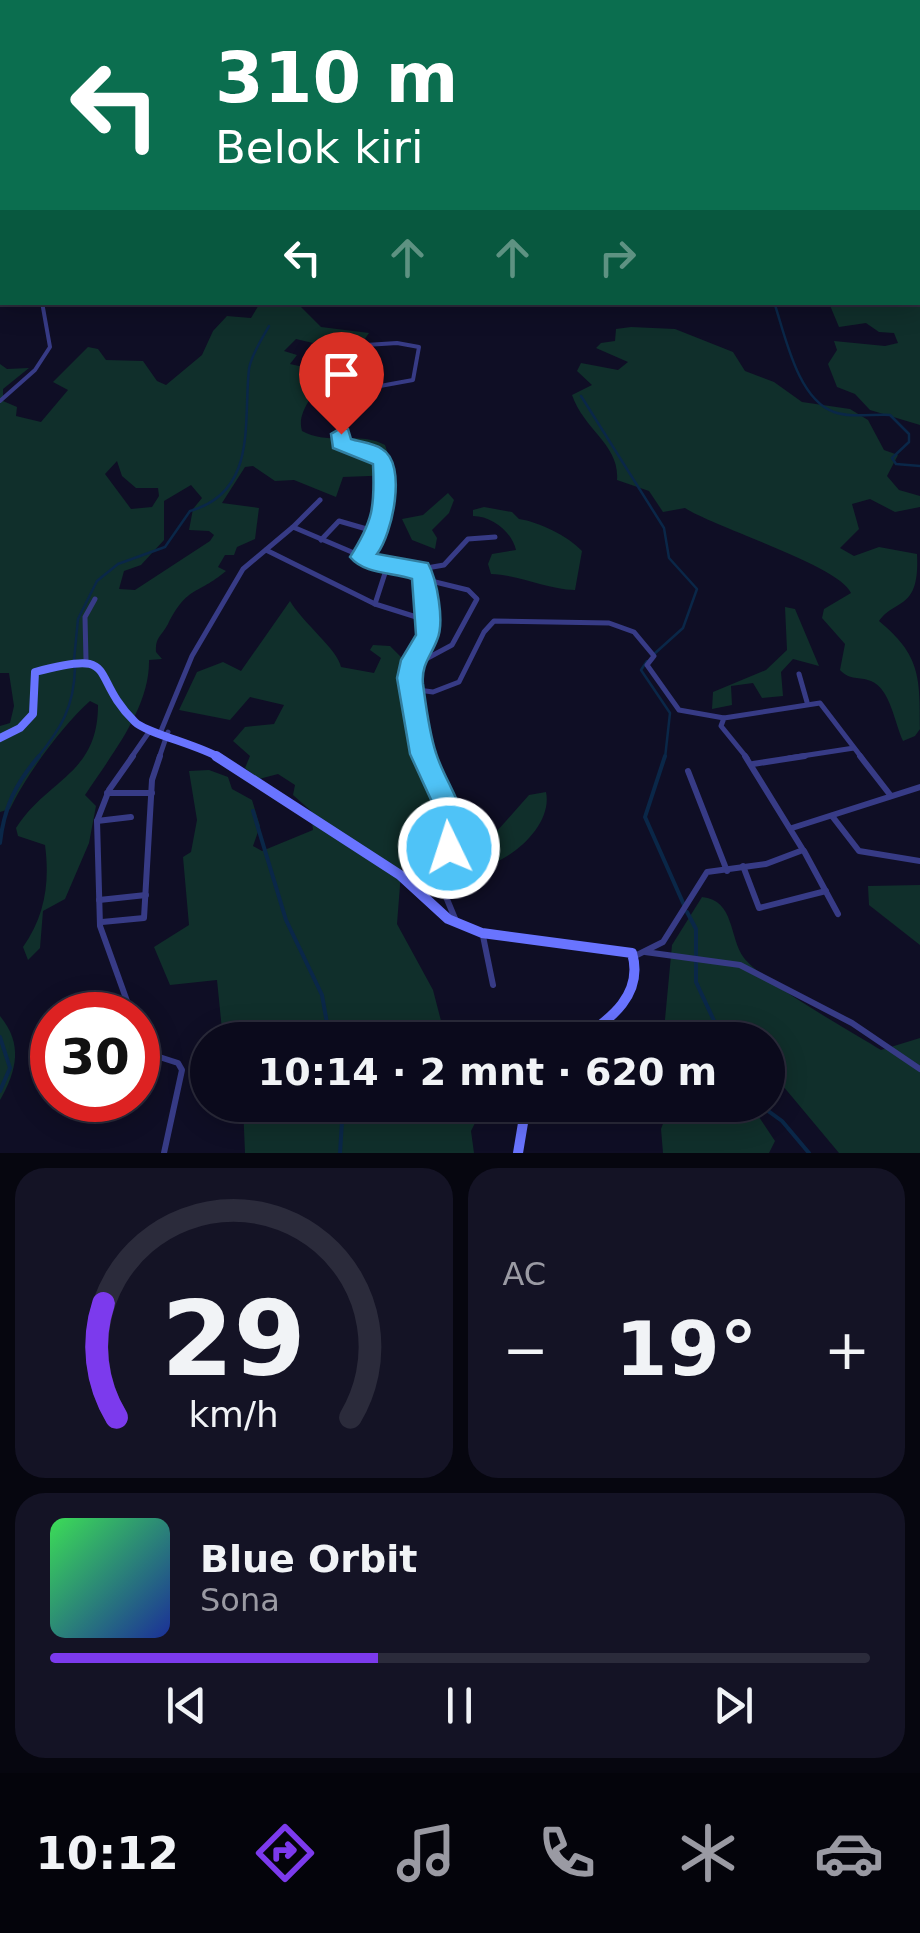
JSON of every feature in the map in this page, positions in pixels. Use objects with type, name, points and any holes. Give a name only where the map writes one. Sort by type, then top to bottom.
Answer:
[{"type":"street","points":[[0,401],[35,370],[50,347],[43,305]]},
{"type":"street","points":[[318,348],[348,350],[390,343],[419,347],[414,380],[369,388],[339,439],[382,460],[385,496],[376,541],[362,557]]},
{"type":"street","points":[[100,922],[143,919],[160,731],[192,656],[243,570],[320,500]]},
{"type":"street","points":[[321,540],[339,521],[377,532]]},
{"type":"street","points":[[293,527],[387,567],[420,569],[444,566],[468,539],[496,537]]},
{"type":"street","points":[[265,550],[375,604],[429,621]]},
{"type":"street","points":[[375,604],[387,567]]},
{"type":"street","points":[[420,569],[428,636],[411,667],[411,689],[423,754],[451,815],[444,892],[458,924]]},
{"type":"street","points":[[411,667],[452,645],[477,600],[468,590],[424,579]]},
{"type":"street","points":[[78,661],[86,617],[95,599]]},
{"type":"street","points":[[411,689],[432,693],[454,685],[470,669],[483,630],[494,620],[609,623],[634,632],[653,654],[648,668],[676,707],[724,718],[807,702],[825,707],[891,796]]},
{"type":"street","points":[[0,738],[20,728],[33,714],[35,672],[78,661],[100,666],[136,724],[199,745],[362,848],[458,924],[482,933],[740,964],[852,1024],[920,1069]]},
{"type":"street","points":[[799,674],[807,702]]},
{"type":"street","points":[[724,718],[722,726],[753,764],[838,914]]},
{"type":"street","points":[[124,992],[100,922],[98,821],[107,793],[160,731]]},
{"type":"street","points":[[753,764],[854,748]]},
{"type":"street","points":[[688,771],[728,871]]},
{"type":"street","points":[[792,828],[920,787]]},
{"type":"street","points":[[107,793],[152,793]]},
{"type":"street","points":[[831,815],[859,851],[920,861]]},
{"type":"street","points":[[98,821],[130,817]]},
{"type":"street","points":[[638,954],[663,942],[684,915],[703,874],[766,864],[803,850]]},
{"type":"street","points":[[744,866],[758,908],[826,891]]},
{"type":"street","points":[[99,900],[146,894]]},
{"type":"street","points":[[482,933],[493,985]]},
{"type":"street","points":[[606,1022],[620,1012],[630,990],[638,954]]},
{"type":"street","points":[[160,1057],[178,1063],[182,1070],[164,1153]]},
{"type":"street","points":[[518,1153],[523,1122]]},
{"type":"green space","points":[[259,305],[299,305],[321,327],[369,333],[355,353],[296,339],[284,351],[297,355],[290,364],[308,368],[318,377],[304,410],[302,431],[323,438],[365,439],[385,445],[395,475],[343,477],[336,497],[294,480],[275,481],[253,466],[245,467],[222,503],[259,508],[255,539],[237,547],[234,555],[225,555],[218,567],[226,571],[187,597],[158,640],[156,652],[162,659],[149,660],[148,678],[136,713],[85,795],[96,806],[89,843],[65,899],[43,911],[40,948],[28,960],[23,947],[41,911],[46,885],[45,845],[18,836],[16,828],[90,747],[98,705],[90,701],[68,724],[35,766],[10,809],[0,812],[0,726],[10,723],[14,706],[9,673],[0,673],[0,364],[7,369],[29,368],[3,389],[3,401],[17,407],[16,416],[41,422],[68,390],[53,382],[88,347],[98,349],[106,360],[143,361],[157,381],[166,385],[202,355],[213,331],[227,316],[251,318]],"holes":[[[117,461],[122,476],[136,488],[158,488],[159,496],[152,507],[131,509],[105,474]],[[191,485],[202,498],[193,509],[189,530],[209,531],[214,535],[210,541],[135,590],[119,589],[124,571],[141,565],[164,540],[164,501]]]},
{"type":"green space","points":[[830,305],[920,305],[920,425],[870,410],[855,394],[837,387],[828,364],[837,350],[834,341],[885,346],[898,343],[894,333],[879,332],[866,323],[839,327]]},
{"type":"green space","points":[[616,329],[675,329],[733,352],[745,371],[774,382],[802,402],[850,409],[868,420],[884,450],[898,455],[887,476],[899,490],[920,496],[920,507],[895,512],[870,499],[852,504],[859,529],[840,548],[854,556],[879,547],[917,554],[911,594],[879,621],[903,645],[915,668],[920,729],[915,736],[903,741],[878,685],[840,670],[845,644],[822,618],[824,609],[851,593],[842,582],[685,508],[663,512],[649,491],[617,480],[613,457],[572,395],[592,385],[577,371],[581,363],[618,370],[628,362],[596,348],[615,341]]},
{"type":"green space","points":[[448,493],[454,500],[449,513],[432,530],[437,538],[435,549],[412,540],[402,519],[423,515]]},
{"type":"green space","points":[[484,507],[512,512],[519,519],[553,531],[576,545],[582,551],[575,590],[491,574],[488,564],[492,554],[516,550],[500,526],[473,516],[473,510]]},
{"type":"green space","points":[[290,601],[334,653],[341,667],[374,673],[381,658],[370,650],[373,645],[390,646],[403,659],[404,691],[422,695],[428,739],[465,832],[497,831],[529,795],[546,792],[543,817],[536,829],[516,850],[491,864],[472,869],[430,869],[424,845],[403,847],[397,924],[433,990],[441,1022],[221,1022],[217,980],[170,985],[154,947],[189,925],[183,857],[191,852],[197,820],[189,771],[209,770],[228,777],[232,789],[252,800],[260,826],[253,846],[262,851],[313,830],[311,811],[293,795],[295,785],[278,774],[259,779],[245,768],[250,756],[233,741],[245,727],[274,724],[284,705],[250,697],[230,720],[179,710],[197,672],[223,662],[241,671]]},
{"type":"green space","points":[[785,607],[795,609],[819,666],[793,659],[781,672],[783,696],[762,698],[753,683],[731,686],[732,705],[712,709],[713,692],[766,670],[787,650]]},
{"type":"green space","points":[[920,885],[920,945],[869,905],[868,886]]},
{"type":"green space","points":[[702,897],[713,900],[726,912],[744,958],[788,993],[881,1050],[920,1038],[920,1153],[839,1153],[785,1088],[785,1022],[665,1022],[672,945]]},
{"type":"green space","points":[[0,1016],[12,1037],[15,1057],[0,1100]]},
{"type":"green space","points":[[244,1122],[476,1122],[471,1131],[474,1153],[245,1153]]},
{"type":"green space","points":[[664,1122],[762,1122],[775,1141],[769,1153],[663,1153]]},
{"type":"waterway","points":[[775,305],[794,364],[811,394],[821,405],[841,414],[890,415],[909,434],[909,442],[892,458],[896,464],[920,466]]},
{"type":"waterway","points":[[74,660],[78,619],[97,581],[118,564],[165,547],[190,511],[212,502],[237,472],[246,432],[250,364],[269,326]]},
{"type":"waterway","points":[[581,396],[664,528],[669,558],[697,589],[683,628],[653,655]]},
{"type":"waterway","points":[[647,661],[641,670],[670,713],[665,758]]},
{"type":"waterway","points":[[37,758],[65,717],[75,668]]},
{"type":"waterway","points":[[0,843],[12,796],[39,756]]},
{"type":"waterway","points":[[665,756],[645,817],[684,905]]},
{"type":"waterway","points":[[253,811],[286,920],[322,995],[327,1022]]},
{"type":"waterway","points":[[687,912],[696,929],[696,982],[715,1022]]},
{"type":"waterway","points":[[0,1037],[10,1068],[0,1091]]},
{"type":"waterway","points":[[340,1153],[342,1122]]},
{"type":"waterway","points":[[783,1122],[809,1153]]},
{"type":"route","points":[[341,434],[340,443],[377,454],[383,463],[385,496],[377,538],[362,557],[387,567],[420,569],[424,579],[428,636],[413,660],[410,678],[423,754],[451,815],[449,848]]}]
